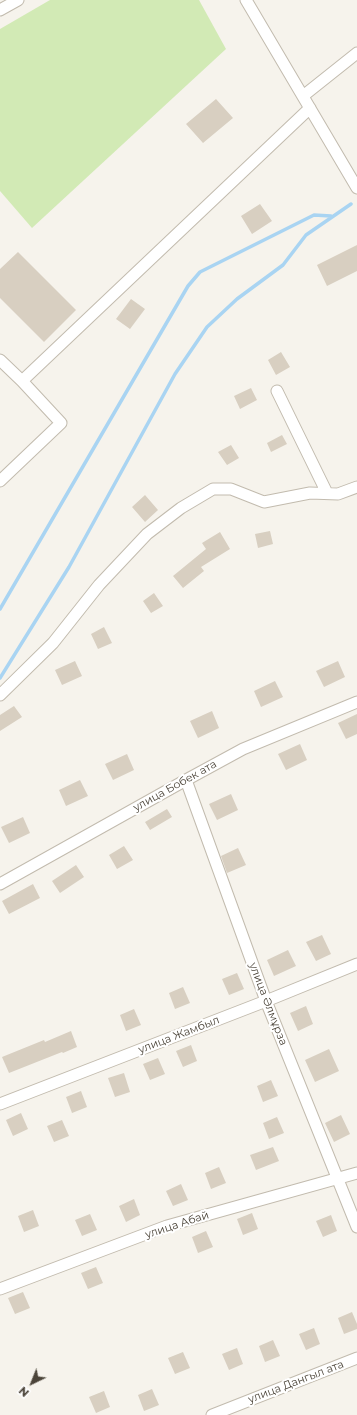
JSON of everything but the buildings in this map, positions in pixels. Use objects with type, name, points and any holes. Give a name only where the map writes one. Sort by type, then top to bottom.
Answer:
[{"type":"street","points":[[0,10],[18,0]]},
{"type":"street","points":[[246,0],[357,188]]},
{"type":"street","points":[[303,96],[357,53]]},
{"type":"street","points":[[22,381],[310,108]]},
{"type":"street","points":[[0,360],[61,423],[0,481]]},
{"type":"street","points":[[277,391],[327,493]]},
{"type":"street","points":[[0,695],[53,643],[99,585],[147,534],[181,508],[213,489],[231,489],[264,502],[310,493],[338,494],[357,487]]},
{"type":"street","name":"улица Бобек ата","points":[[0,884],[243,749],[357,702]]},
{"type":"street","name":"улица Әлмұрза","points":[[186,780],[266,1001],[357,1227]]},
{"type":"street","name":"улица Жамбыл","points":[[0,1104],[266,1001],[357,964]]},
{"type":"street","name":"улица Абай","points":[[0,1288],[167,1226],[357,1173]]},
{"type":"street","name":"улица Дангыл ата","points":[[212,1415],[357,1358]]},
{"type":"green space","points":[[50,0],[199,0],[226,49],[32,228],[0,191],[0,29]]},
{"type":"waterway","points":[[0,678],[69,567],[175,374],[207,327],[237,299],[283,265],[306,235],[351,204]]},
{"type":"waterway","points":[[0,609],[188,286],[200,272],[314,215],[331,216]]}]
